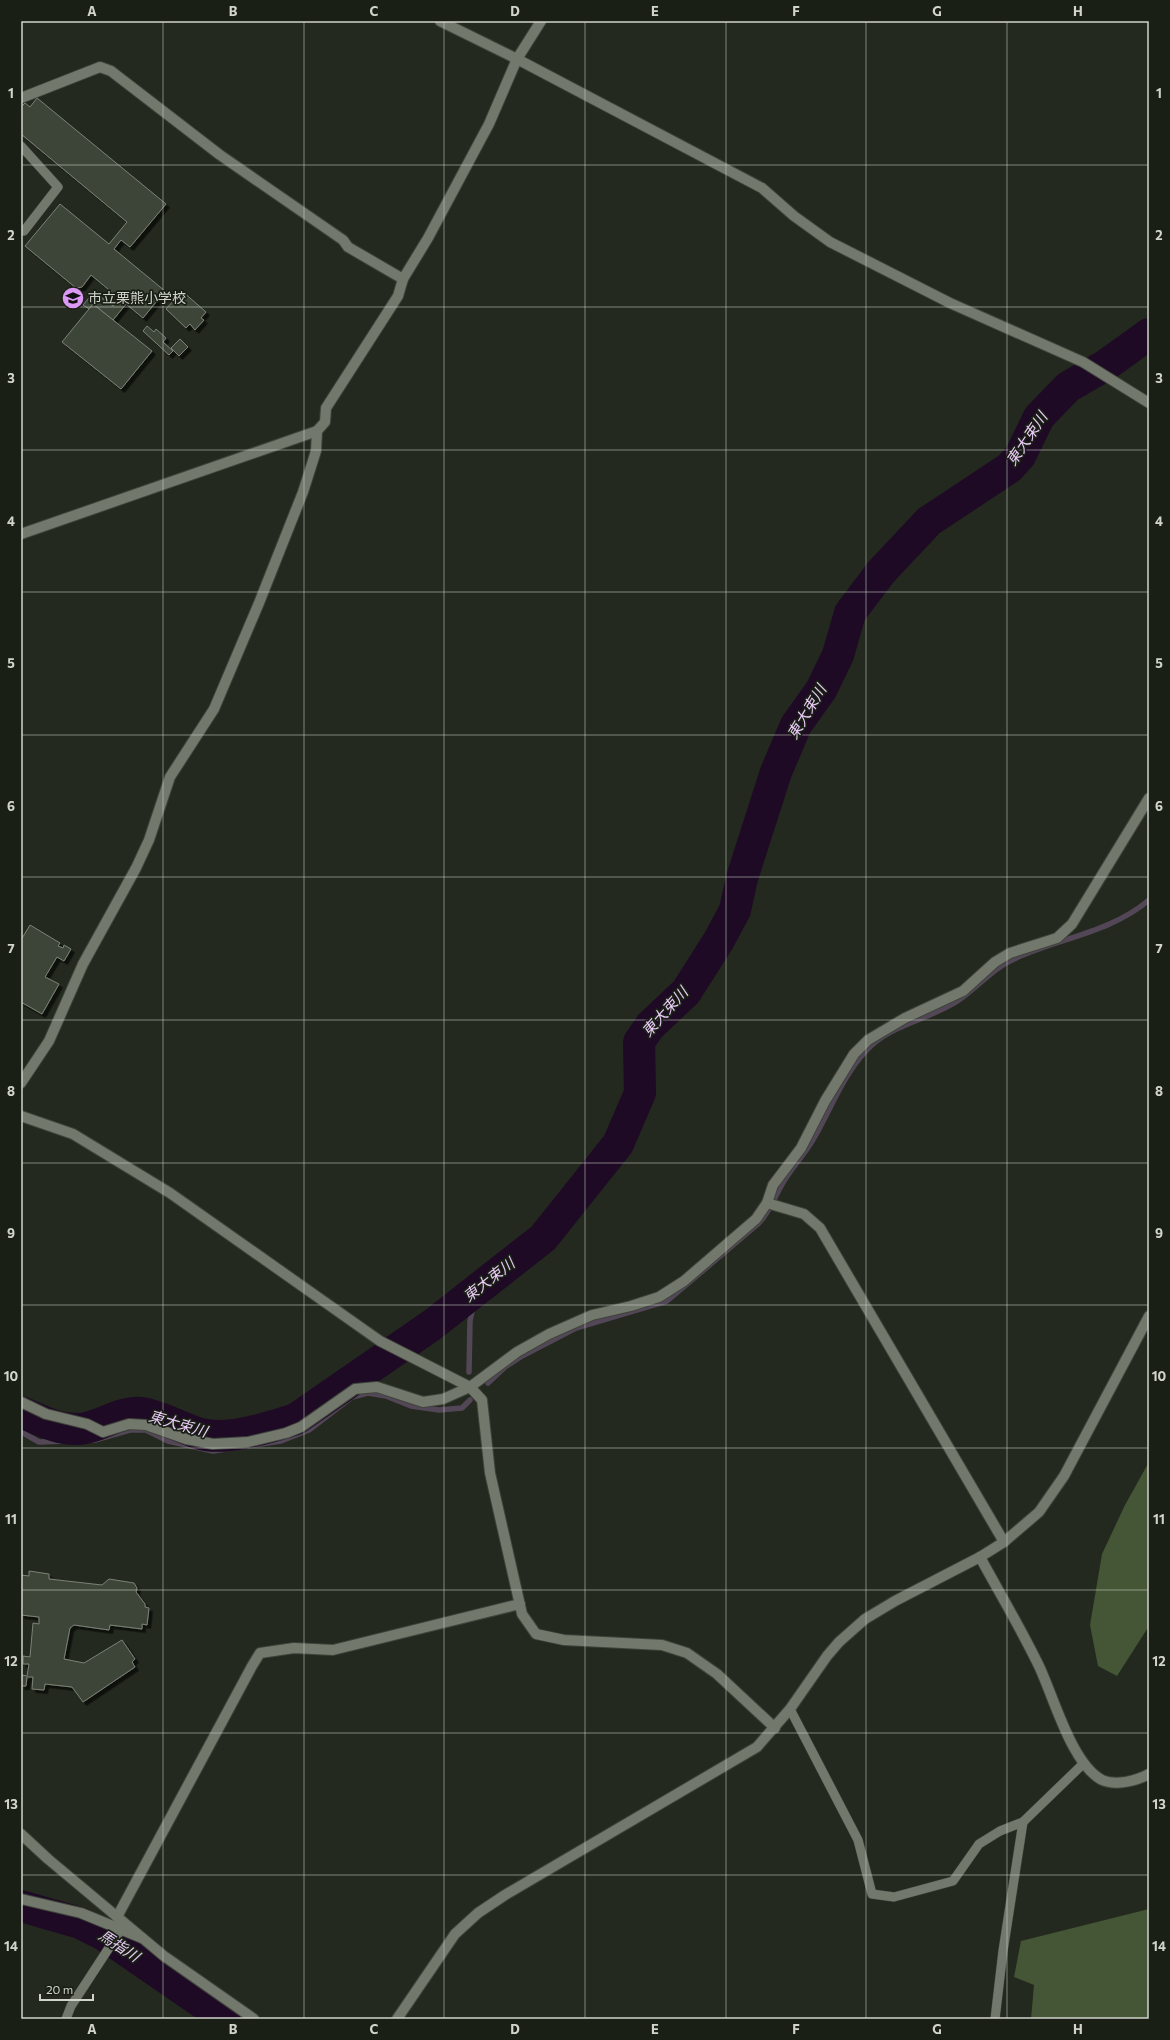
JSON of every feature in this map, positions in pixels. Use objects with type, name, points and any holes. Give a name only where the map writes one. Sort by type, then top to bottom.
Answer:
[{"type":"street","points":[[440,21],[517,59],[727,171],[762,188],[794,216],[830,242],[950,303],[1083,362],[1149,403]]},
{"type":"street","points":[[21,534],[317,431],[325,422],[326,408],[398,296],[403,279],[428,238],[489,124],[517,59],[541,21]]},
{"type":"street","points":[[21,98],[100,67],[111,70],[220,156],[343,240],[348,247],[403,279]]},
{"type":"street","points":[[21,1083],[49,1041],[83,964],[136,868],[149,840],[170,777],[214,709],[259,603],[303,492],[316,451],[317,431]]},
{"type":"street","points":[[21,1402],[46,1414],[87,1424],[103,1432],[129,1424],[146,1425],[186,1439],[213,1444],[248,1442],[286,1433],[301,1427],[355,1390],[376,1387],[423,1402],[443,1399],[470,1387],[517,1352],[549,1334],[592,1315],[631,1306],[659,1296],[684,1281],[756,1219],[770,1205],[774,1185],[801,1148],[826,1101],[854,1054],[868,1040],[905,1018],[963,991],[995,962],[1005,956],[1058,938],[1072,924],[1085,906],[1149,798]]},
{"type":"street","points":[[21,1116],[73,1134],[170,1193],[380,1341],[470,1387],[482,1400],[490,1473],[522,1614],[536,1634],[564,1640],[662,1645],[687,1654],[717,1674],[775,1728]]},
{"type":"street","points":[[770,1205],[804,1214],[820,1228],[1004,1542]]},
{"type":"street","points":[[397,2019],[455,1934],[478,1913],[512,1891],[757,1747],[790,1710],[827,1656],[839,1642],[865,1619],[895,1601],[980,1557],[1004,1542],[1039,1512],[1064,1476],[1149,1316]]},
{"type":"street","points":[[980,1557],[1039,1664],[1073,1747],[1084,1763],[1102,1780],[1116,1782],[1139,1779],[1149,1774]]},
{"type":"street","points":[[118,1917],[260,1653],[294,1648],[333,1650],[520,1604]]},
{"type":"street","points":[[21,1834],[164,1956],[254,2019]]},
{"type":"street","points":[[21,1899],[81,1913],[119,1934],[144,1939]]},
{"type":"lane","points":[[21,146],[58,188],[24,231],[21,230]]},
{"type":"lane","points":[[790,1710],[858,1840],[872,1894],[894,1897],[953,1881],[979,1844],[1000,1831],[1023,1822],[1084,1763]]},
{"type":"lane","points":[[995,2019],[1002,1951],[1023,1822]]},
{"type":"lane","points":[[66,2019],[71,2006],[119,1934]]},
{"type":"green space","points":[[1149,1462],[1149,1626],[1117,1676],[1098,1666],[1090,1625],[1102,1554],[1125,1505]]},
{"type":"green space","points":[[1149,1909],[1149,2019],[1031,2019],[1034,1985],[1014,1977],[1021,1941]]},
{"type":"building","points":[[37,98],[166,204],[130,247],[121,240],[114,249],[165,291],[143,318],[91,275],[82,287],[76,288],[25,246],[60,204],[109,244],[127,222],[21,134],[21,107],[25,103],[30,107]]},
{"type":"building","points":[[182,291],[206,312],[201,318],[204,320],[195,330],[190,324],[186,328],[166,309]]},
{"type":"building","points":[[94,292],[113,306],[119,298],[126,304],[113,320],[93,304],[89,309],[83,305]]},
{"type":"building","points":[[93,304],[152,351],[121,389],[62,342]]},
{"type":"building","points":[[147,326],[154,332],[156,329],[166,338],[163,342],[173,351],[169,355],[143,331]]},
{"type":"building","points":[[180,339],[188,347],[179,356],[171,348]]},
{"type":"building","points":[[30,925],[60,943],[58,946],[63,948],[64,945],[71,949],[64,961],[57,957],[45,977],[59,984],[42,1014],[21,1002],[21,940]]},
{"type":"building","points":[[29,1571],[49,1574],[49,1579],[102,1585],[109,1579],[134,1583],[137,1588],[136,1592],[145,1604],[145,1607],[149,1608],[147,1625],[142,1624],[142,1629],[110,1625],[109,1630],[74,1625],[70,1628],[64,1659],[84,1663],[122,1640],[135,1659],[132,1662],[135,1667],[83,1702],[72,1687],[45,1684],[44,1690],[32,1689],[33,1677],[27,1677],[26,1686],[21,1686],[22,1675],[27,1676],[29,1664],[23,1664],[23,1656],[30,1657],[33,1623],[39,1624],[39,1617],[21,1615],[21,1575],[29,1576]]},
{"type":"waterway","name":"東大束川","points":[[21,1412],[56,1426],[71,1429],[87,1428],[133,1413],[155,1416],[194,1432],[211,1436],[223,1436],[249,1432],[275,1426],[296,1419],[432,1325],[543,1238],[618,1144],[640,1093],[639,1042],[650,1026],[686,992],[719,940],[735,910],[742,878],[776,772],[796,725],[821,690],[838,655],[850,613],[881,572],[929,521],[1009,468],[1020,456],[1039,417],[1068,387],[1106,365],[1149,334]]},
{"type":"waterway","points":[[488,1383],[505,1367],[522,1356],[576,1328],[667,1301],[758,1224],[768,1211],[788,1175],[810,1145],[854,1065],[873,1044],[893,1031],[938,1012],[959,1000],[992,972],[1006,963],[1031,952],[1101,928],[1134,911],[1149,900]]},
{"type":"waterway","points":[[469,1372],[470,1321],[476,1291]]},
{"type":"waterway","points":[[21,1426],[25,1434],[39,1442],[95,1440],[130,1430],[146,1430],[168,1441],[213,1451],[281,1441],[309,1430],[352,1397],[368,1393],[386,1396],[411,1406],[439,1410],[462,1408],[470,1400]]},
{"type":"waterway","name":"馬指川","points":[[21,1906],[80,1923],[104,1935],[226,2019]]},
{"type":"place","name":"市立栗熊小学校","points":[[73,298]]}]
